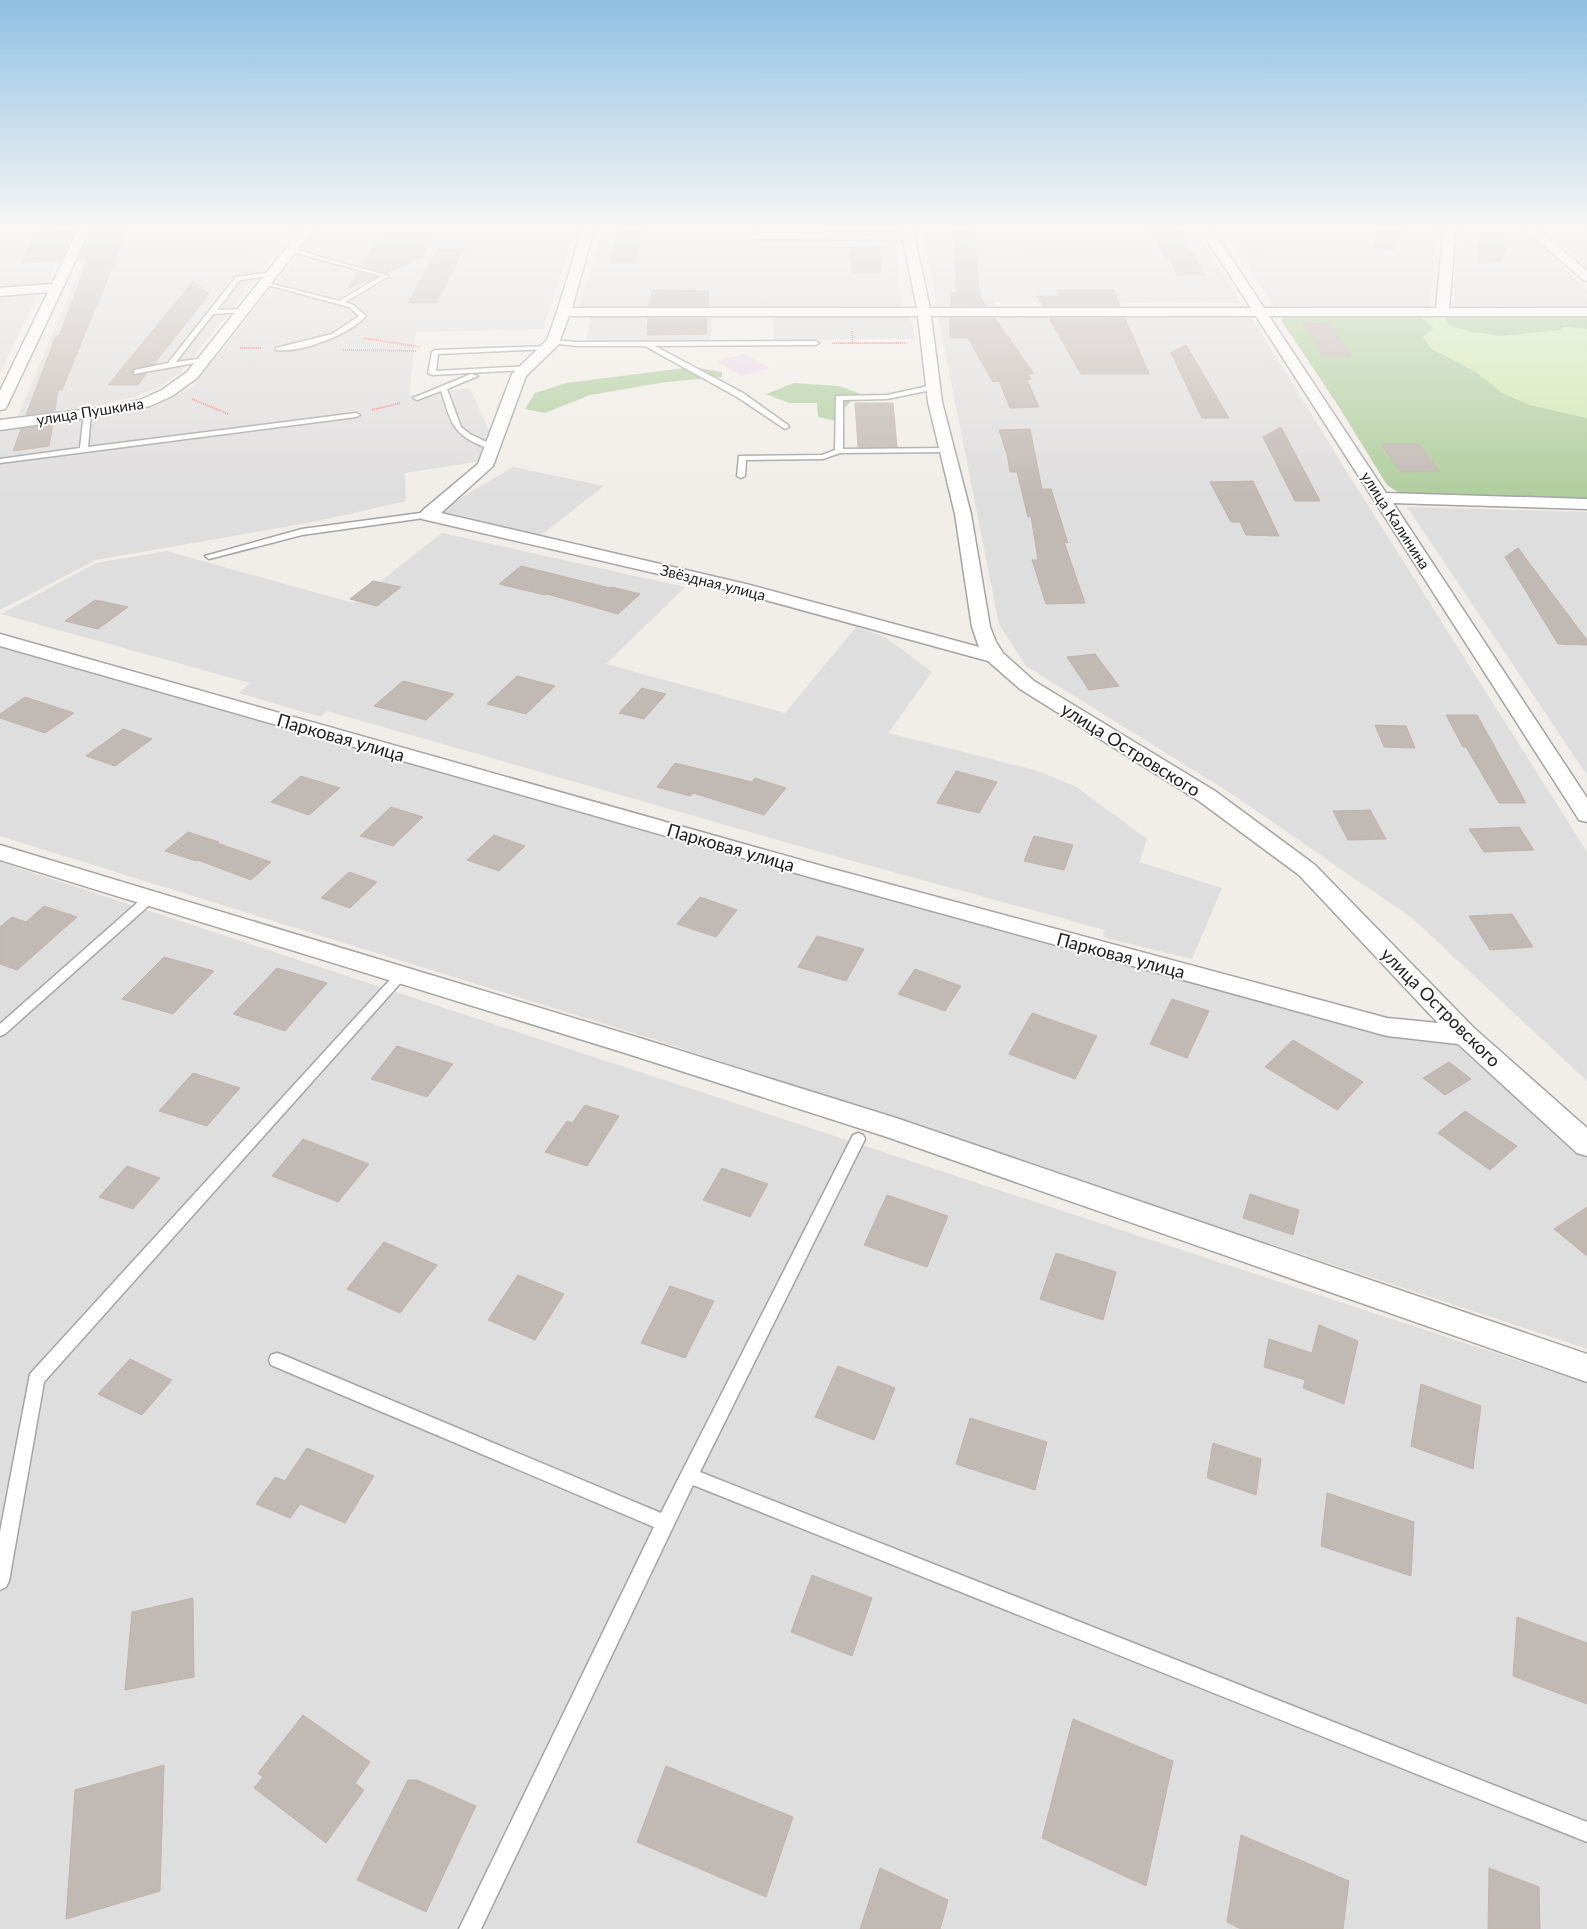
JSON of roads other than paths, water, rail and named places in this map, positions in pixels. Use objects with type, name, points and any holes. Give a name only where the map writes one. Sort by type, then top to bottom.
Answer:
[{"type":"street","points":[[0,406],[44,316]]},
{"type":"street","name":"улица Пушкина","points":[[0,424],[145,404],[171,390],[192,375],[240,316]]},
{"type":"street","points":[[428,515],[485,466],[520,374],[550,345],[562,316]]},
{"type":"street","name":"улица Островского","points":[[925,316],[933,387],[963,514],[981,627],[986,642],[995,657],[1027,685],[1207,796],[1307,870],[1465,1035],[1587,1145]]},
{"type":"street","name":"улица Калинина","points":[[1262,316],[1587,815]]},
{"type":"street","points":[[1382,498],[1587,504]]},
{"type":"street","name":"Звёздная улица","points":[[428,515],[740,588],[995,657]]},
{"type":"street","name":"Парковая улица","points":[[0,640],[820,873],[1387,1027],[1465,1035]]},
{"type":"street","points":[[0,852],[634,1046],[896,1129],[1587,1368]]},
{"type":"lane","points":[[170,364],[208,316]]},
{"type":"lane","points":[[278,349],[319,341],[355,325],[363,316]]},
{"type":"lane","points":[[526,368],[432,373],[435,352],[576,344],[816,343]]},
{"type":"lane","points":[[645,344],[740,395],[785,428]]},
{"type":"lane","points":[[137,372],[170,364],[204,360]]},
{"type":"lane","points":[[417,398],[491,370]]},
{"type":"lane","points":[[443,387],[458,428],[467,436],[492,448]]},
{"type":"lane","points":[[839,451],[839,398],[887,397],[933,387]]},
{"type":"lane","points":[[84,451],[87,413]]},
{"type":"lane","points":[[0,461],[356,415]]},
{"type":"lane","points":[[741,476],[742,458],[823,457],[839,451],[947,450]]},
{"type":"lane","points":[[209,556],[302,532],[428,515]]},
{"type":"lane","points":[[0,1031],[150,898]]},
{"type":"lane","points":[[0,1581],[36,1379],[401,975]]},
{"type":"lane","points":[[470,1929],[688,1475],[858,1139]]},
{"type":"lane","points":[[277,1360],[665,1523]]},
{"type":"lane","points":[[688,1475],[1587,1832]]}]
